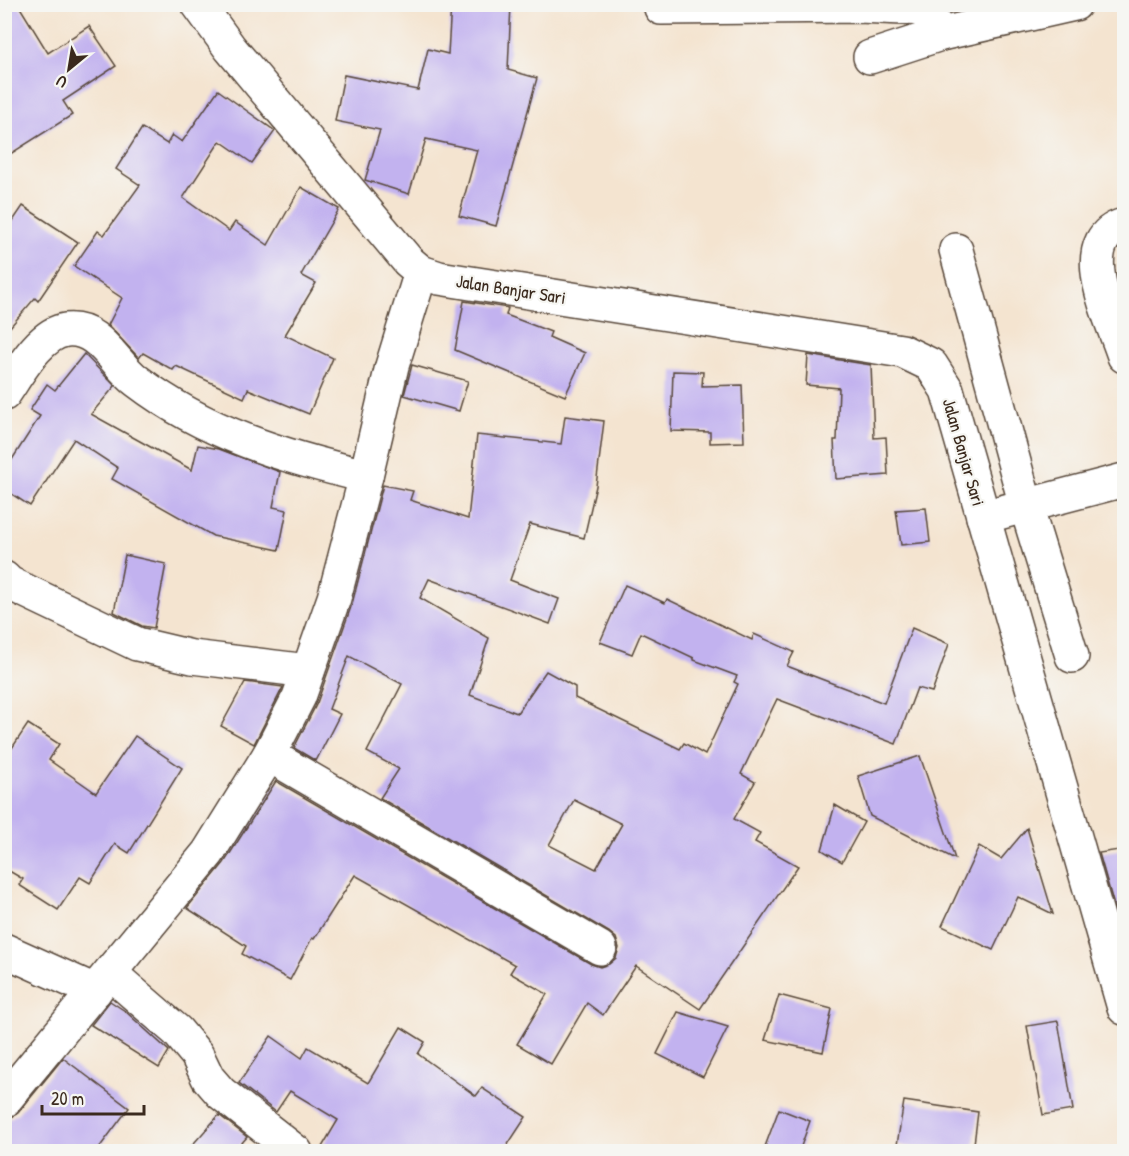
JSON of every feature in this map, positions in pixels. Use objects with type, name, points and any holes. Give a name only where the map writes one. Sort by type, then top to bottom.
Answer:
[{"type":"street","points":[[4,1101],[208,852],[269,754],[299,697],[334,598],[392,366],[420,272],[408,261],[245,66],[198,4]]},
{"type":"street","points":[[660,4],[661,8],[794,5],[930,16],[1067,6]]},
{"type":"street","points":[[870,57],[930,16]]},
{"type":"street","points":[[1125,225],[1112,229],[1098,246],[1095,266],[1125,356]]},
{"type":"street","points":[[956,250],[1026,506],[1071,656]]},
{"type":"street","name":"Jalan Banjar Sari","points":[[420,272],[439,278],[902,351],[931,365],[947,390],[1125,1008]]},
{"type":"street","points":[[4,394],[30,356],[48,339],[64,330],[78,330],[92,335],[136,381],[184,411],[251,445],[300,461],[366,476]]},
{"type":"street","points":[[983,517],[1125,480]]},
{"type":"street","points":[[4,578],[19,589],[137,644],[192,657],[308,671]]},
{"type":"street","points":[[269,754],[600,948]]},
{"type":"street","points":[[4,950],[102,982],[177,1030],[197,1054],[208,1078],[221,1093],[296,1152]]},
{"type":"building","points":[[4,4],[18,4],[48,53],[89,26],[116,66],[63,101],[72,115],[4,158]]},
{"type":"building","points":[[451,4],[511,4],[508,70],[537,78],[496,226],[459,216],[477,150],[426,139],[409,194],[365,180],[380,130],[335,121],[344,75],[418,90],[428,49],[448,54]]},
{"type":"building","points":[[218,90],[275,131],[252,163],[220,141],[183,198],[229,231],[235,222],[268,245],[301,187],[339,209],[301,275],[316,283],[285,335],[333,358],[309,414],[248,389],[244,398],[176,366],[173,370],[143,353],[139,358],[108,325],[122,298],[74,266],[98,231],[104,235],[140,185],[116,169],[142,128],[167,144],[172,135],[182,142]]},
{"type":"building","points":[[23,206],[78,242],[38,301],[35,298],[4,334],[4,234]]},
{"type":"building","points":[[464,301],[508,308],[506,315],[551,332],[549,337],[585,353],[565,396],[455,350]]},
{"type":"building","points":[[84,354],[115,386],[91,414],[192,470],[198,445],[219,449],[280,472],[273,507],[287,510],[279,550],[213,536],[112,479],[118,468],[74,439],[30,506],[4,489],[4,472],[40,416],[30,410],[47,384],[55,390]]},
{"type":"building","points":[[808,355],[871,365],[874,438],[886,437],[888,475],[836,479],[834,440],[837,440],[839,388],[806,385]]},
{"type":"building","points":[[412,365],[468,381],[459,411],[404,395]]},
{"type":"building","points":[[673,371],[703,372],[702,386],[742,385],[744,442],[710,443],[710,432],[671,431]]},
{"type":"building","points":[[565,416],[604,421],[596,486],[584,538],[530,524],[510,580],[559,599],[550,624],[429,579],[420,598],[489,638],[470,695],[517,713],[546,671],[575,687],[575,698],[680,749],[684,743],[705,755],[738,684],[734,682],[737,676],[694,660],[641,633],[632,654],[600,642],[625,585],[665,603],[667,599],[752,640],[754,634],[794,652],[787,666],[884,703],[912,628],[949,644],[932,692],[917,688],[896,744],[777,699],[741,774],[755,782],[734,819],[760,833],[755,842],[798,866],[700,1009],[636,966],[603,1015],[587,1003],[551,1064],[517,1044],[547,994],[510,973],[515,965],[355,875],[314,939],[312,938],[290,980],[242,954],[246,946],[187,908],[224,863],[276,781],[591,964],[600,967],[616,958],[619,948],[616,938],[609,932],[380,798],[399,769],[367,752],[402,684],[349,656],[329,709],[340,714],[316,761],[294,748],[317,703],[352,604],[383,485],[413,491],[410,500],[468,519],[477,435],[561,444]],"holes":[[[574,800],[622,824],[596,869],[549,845]]]},
{"type":"building","points":[[926,508],[930,542],[901,545],[896,510]]},
{"type":"building","points":[[125,555],[166,564],[154,628],[142,626],[114,612]]},
{"type":"building","points":[[245,682],[283,687],[254,744],[221,726]]},
{"type":"building","points":[[28,724],[59,744],[49,760],[96,793],[135,736],[182,768],[129,853],[115,844],[90,883],[80,877],[58,910],[19,885],[23,879],[4,868],[4,760]]},
{"type":"building","points":[[920,756],[955,859],[870,816],[858,776]]},
{"type":"building","points":[[835,805],[864,822],[842,862],[822,850]]},
{"type":"building","points":[[1027,828],[1053,914],[1018,897],[993,950],[942,926],[979,846],[1001,859]]},
{"type":"building","points":[[1125,849],[1125,937],[1123,937],[1099,853]]},
{"type":"building","points":[[779,995],[832,1009],[823,1052],[765,1040]]},
{"type":"building","points":[[110,1001],[125,1011],[169,1051],[159,1068],[91,1025]]},
{"type":"building","points":[[678,1012],[728,1027],[703,1077],[657,1054]]},
{"type":"building","points":[[1058,1021],[1073,1110],[1043,1115],[1027,1026]]},
{"type":"building","points":[[401,1027],[425,1042],[418,1054],[476,1096],[482,1088],[526,1117],[503,1152],[319,1152],[338,1120],[290,1091],[276,1112],[239,1083],[271,1036],[302,1058],[308,1047],[368,1083]]},
{"type":"building","points":[[63,1058],[129,1108],[96,1152],[4,1152],[4,1122],[18,1113]]},
{"type":"building","points":[[904,1101],[978,1112],[973,1152],[945,1152],[897,1145]]},
{"type":"building","points":[[779,1109],[810,1121],[799,1152],[763,1152]]},
{"type":"building","points":[[219,1115],[247,1137],[234,1152],[186,1152]]}]
